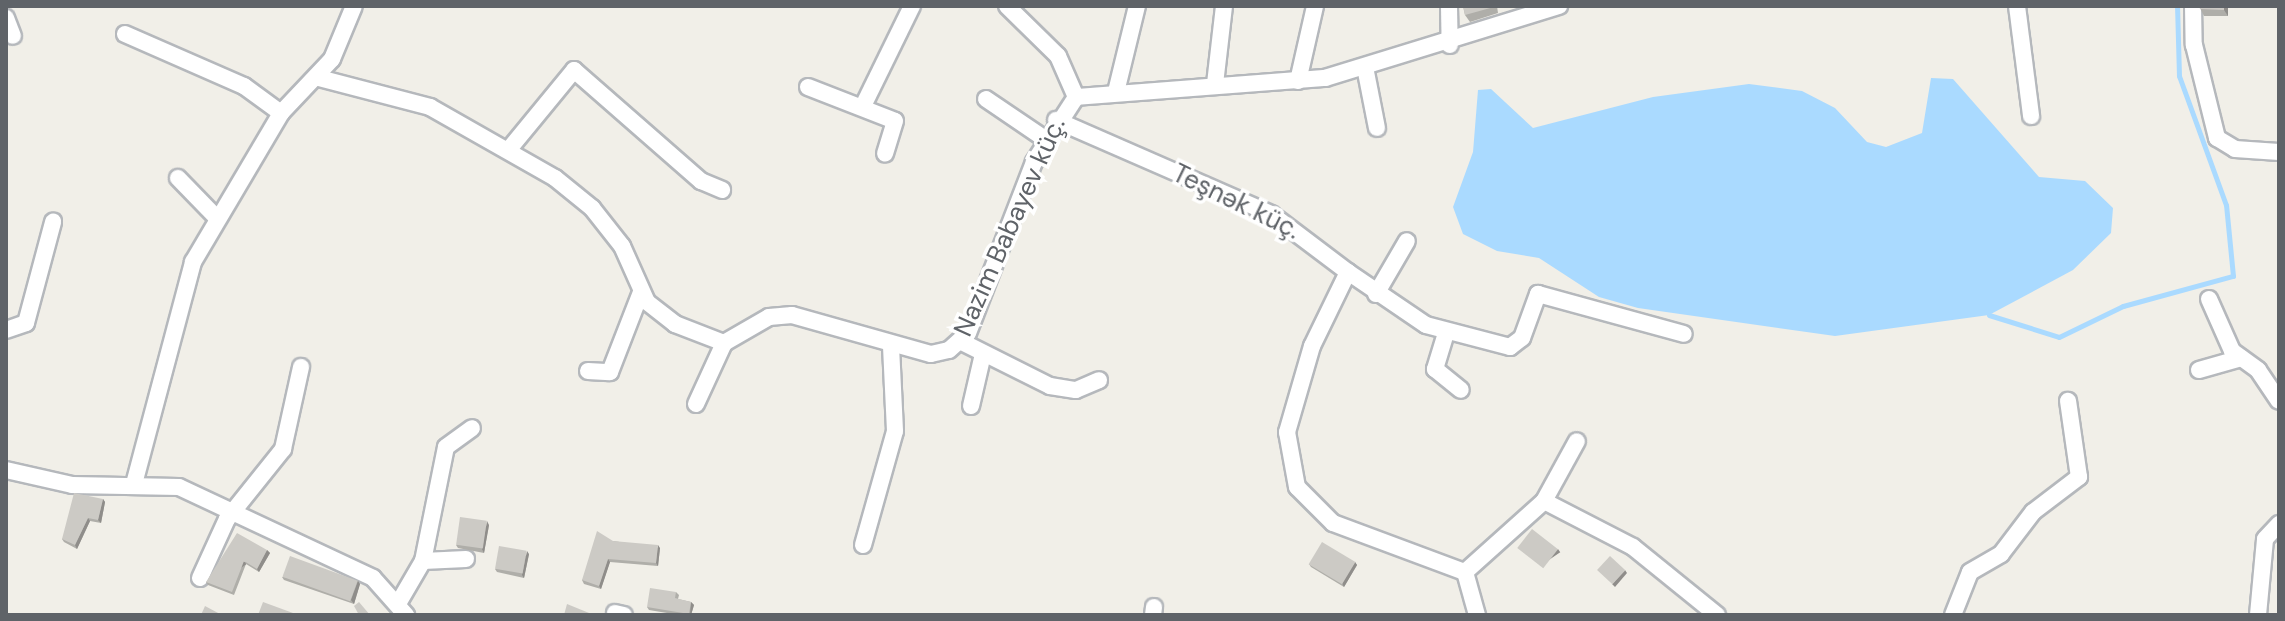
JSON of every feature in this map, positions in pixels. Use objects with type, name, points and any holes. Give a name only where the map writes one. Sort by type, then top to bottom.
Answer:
[{"type":"street","points":[[134,484],[172,326],[215,216],[281,113],[319,78],[354,6]]},
{"type":"street","points":[[863,106],[912,6]]},
{"type":"street","points":[[1007,6],[1058,56],[1076,97]]},
{"type":"street","points":[[1116,92],[1137,6]]},
{"type":"street","points":[[1215,84],[1224,6]]},
{"type":"street","points":[[1298,81],[1315,6]]},
{"type":"street","points":[[1449,6],[1450,45]]},
{"type":"street","name":"Nazim Babayev küç.","points":[[724,343],[769,317],[792,315],[891,346],[931,354],[962,342],[1045,139],[1056,120],[1076,97],[1215,84],[1298,81],[1450,45],[1559,6]]},
{"type":"street","points":[[2017,6],[2031,116]]},
{"type":"street","points":[[2193,6],[2194,45],[2217,138],[2235,149],[2279,152]]},
{"type":"street","points":[[6,18],[13,36]]},
{"type":"street","points":[[125,34],[244,86],[281,113]]},
{"type":"street","points":[[1365,67],[1377,128]]},
{"type":"street","points":[[510,148],[574,70],[701,181],[722,190]]},
{"type":"street","points":[[319,78],[422,104],[510,148],[592,208],[622,246],[641,292],[675,324],[724,343],[696,404]]},
{"type":"street","points":[[808,87],[895,121],[885,153]]},
{"type":"street","points":[[986,99],[1045,139]]},
{"type":"street","name":"Teşnək küç.","points":[[1056,120],[1271,214],[1376,294],[1446,333],[1518,345],[1532,298],[1547,294],[1684,334]]},
{"type":"street","points":[[178,178],[215,216]]},
{"type":"street","points":[[6,330],[26,323],[53,222]]},
{"type":"street","points":[[1376,294],[1407,241]]},
{"type":"street","points":[[1348,272],[1291,405],[1288,449],[1297,487],[1353,535],[1465,572]]},
{"type":"street","points":[[588,371],[610,372],[641,292]]},
{"type":"street","points":[[2209,299],[2241,358],[2279,401]]},
{"type":"street","points":[[1446,333],[1435,369],[1461,390]]},
{"type":"street","points":[[962,342],[1050,386],[1076,390],[1099,380]]},
{"type":"street","points":[[863,545],[895,431],[891,346]]},
{"type":"street","points":[[971,406],[983,354]]},
{"type":"street","points":[[2199,370],[2241,358]]},
{"type":"street","points":[[200,578],[236,510],[283,449],[301,367]]},
{"type":"street","points":[[1953,615],[1970,572],[2001,554],[2033,512],[2079,477],[2068,401]]},
{"type":"street","points":[[6,470],[72,485],[179,487],[236,510],[373,578],[403,608],[423,561],[446,447],[472,428]]},
{"type":"street","points":[[1465,572],[1544,501],[1577,441]]},
{"type":"street","points":[[1544,501],[1633,547],[1717,615]]},
{"type":"street","points":[[2258,615],[2265,539],[2279,524]]},
{"type":"street","points":[[423,561],[466,559]]},
{"type":"street","points":[[1465,572],[1477,615]]},
{"type":"water","points":[[1931,78],[1953,79],[2039,177],[2085,181],[2113,208],[2111,233],[2073,270],[1989,315],[1835,336],[1638,308],[1599,297],[1539,258],[1497,251],[1463,234],[1453,207],[1473,152],[1478,90],[1491,89],[1533,128],[1653,97],[1749,84],[1802,91],[1835,108],[1867,142],[1886,147],[1922,133]]},
{"type":"building","points":[[1463,6],[1494,6],[1494,7],[1465,15]]},
{"type":"building","points":[[2199,6],[2224,6],[2224,10],[2200,9]]},
{"type":"building","points":[[74,493],[103,499],[98,520],[88,518],[75,545],[62,539]]},
{"type":"building","points":[[460,517],[487,521],[483,548],[456,545]]},
{"type":"building","points":[[1532,529],[1558,549],[1543,568],[1517,548]]},
{"type":"building","points":[[597,531],[613,541],[658,545],[656,563],[608,559],[599,586],[582,580]]},
{"type":"building","points":[[237,533],[267,550],[257,569],[244,561],[232,592],[206,582]]},
{"type":"building","points":[[1322,542],[1355,562],[1342,584],[1309,564]]},
{"type":"building","points":[[499,546],[527,551],[523,574],[495,569]]},
{"type":"building","points":[[290,556],[358,581],[350,601],[282,577]]},
{"type":"building","points":[[1610,556],[1625,570],[1612,584],[1597,570]]},
{"type":"building","points":[[650,588],[676,592],[675,598],[691,602],[689,614],[647,607]]},
{"type":"building","points":[[263,602],[293,613],[293,615],[258,615]]},
{"type":"building","points":[[359,602],[370,615],[359,615],[354,606]]},
{"type":"building","points":[[567,604],[594,615],[564,615]]},
{"type":"building","points":[[205,606],[220,614],[220,615],[201,615]]},
{"type":"waterway","points":[[1989,315],[2059,337],[2123,306],[2233,276],[2226,205],[2179,76],[2177,6]]}]
